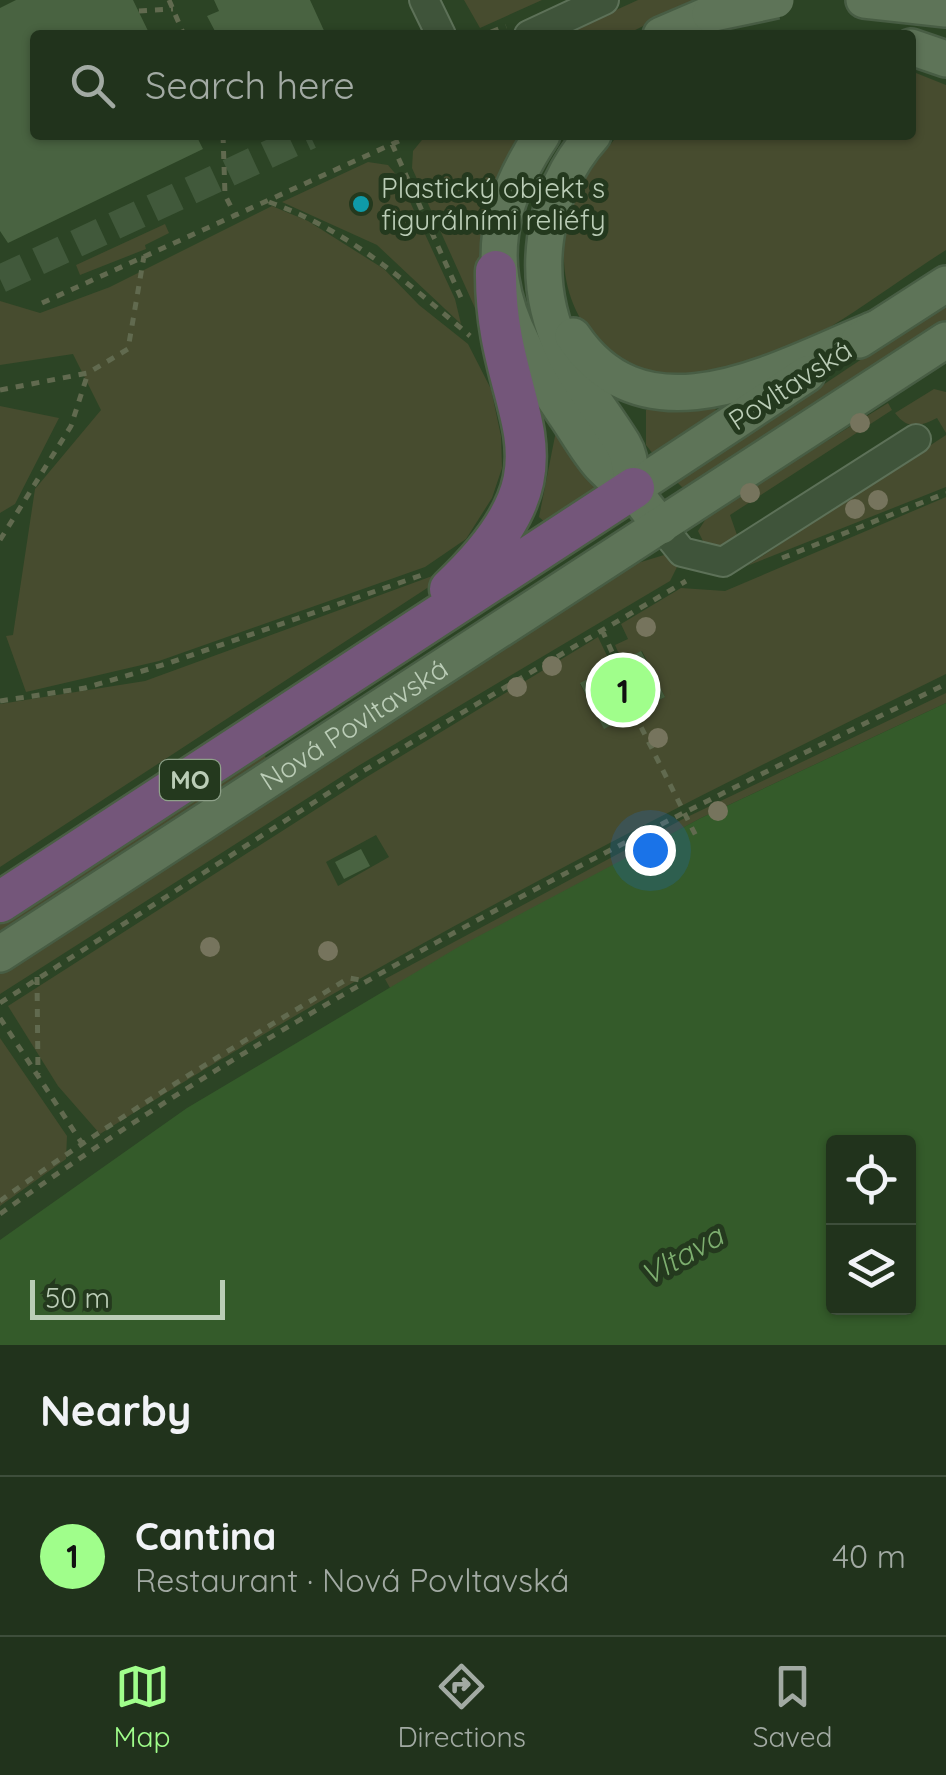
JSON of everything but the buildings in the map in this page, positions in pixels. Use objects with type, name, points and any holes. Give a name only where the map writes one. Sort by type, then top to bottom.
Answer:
[{"type":"highway","points":[[378,657],[487,553],[508,526],[520,497],[526,425],[500,337],[496,271]]},
{"type":"highway","name":"Nová Povltavská","points":[[0,902],[634,488]]},
{"type":"main road","points":[[673,30],[710,14],[776,0]]},
{"type":"main road","points":[[864,0],[946,9]]},
{"type":"main road","points":[[916,49],[946,60]]},
{"type":"main road","points":[[539,140],[503,209],[496,271],[511,322],[539,376],[600,466],[618,482],[634,488]]},
{"type":"main road","points":[[589,140],[566,172],[552,204],[546,228],[545,278],[562,348],[624,446],[634,488],[660,526]]},
{"type":"main road","points":[[545,278],[561,317],[585,353],[628,382],[664,393],[732,387],[875,329]]},
{"type":"main road","name":"Povltavská","points":[[634,488],[946,284]]},
{"type":"main road","name":"Povltavská","points":[[660,526],[946,340]]},
{"type":"main road","name":"Nová Povltavská","points":[[0,954],[660,526]]},
{"type":"street","points":[[424,0],[439,30]]},
{"type":"street","points":[[518,30],[604,0]]},
{"type":"street","points":[[660,526],[682,552],[722,562],[916,439]]},
{"type":"path","points":[[169,0],[182,30]]},
{"type":"path","points":[[138,12],[173,9]]},
{"type":"path","points":[[223,140],[225,195],[235,215]]},
{"type":"path","points":[[42,303],[401,140]]},
{"type":"path","points":[[392,144],[468,312]]},
{"type":"path","points":[[266,201],[314,218],[384,262],[482,346],[475,329]]},
{"type":"path","points":[[0,390],[88,372],[128,349],[144,256]]},
{"type":"path","points":[[0,540],[71,426],[88,372]]},
{"type":"path","points":[[770,563],[946,493]]},
{"type":"path","points":[[0,701],[85,688],[134,674],[424,574]]},
{"type":"path","points":[[0,1003],[363,771],[683,580],[700,582]]},
{"type":"path","points":[[602,628],[617,664]]},
{"type":"path","points":[[0,1214],[87,1151],[366,980],[684,811],[946,684]]},
{"type":"path","points":[[634,714],[696,836]]},
{"type":"path","points":[[37,977],[38,1078]]},
{"type":"path","points":[[0,1201],[81,1142],[349,978],[366,980]]},
{"type":"path","points":[[0,1018],[87,1151]]},
{"type":"shaded area","points":[[464,0],[542,0],[480,28]]},
{"type":"shaded area","points":[[638,0],[696,0],[635,30],[572,30]]},
{"type":"shaded area","points":[[916,73],[946,85],[946,250],[840,321],[755,367],[692,379],[657,375],[627,364],[601,345],[582,320],[569,291],[564,257],[568,219],[595,164],[614,140],[916,140]]},
{"type":"shaded area","points":[[422,140],[521,140],[497,189],[484,238],[484,289],[493,348],[412,168],[413,151]]},
{"type":"shaded area","points":[[368,162],[388,165],[399,178],[455,299],[461,324],[377,245],[282,202]]},
{"type":"shaded area","points":[[272,206],[308,221],[384,269],[419,305],[468,344],[491,389],[501,436],[502,468],[492,498],[466,539],[425,567],[159,661],[26,692],[6,636],[13,635],[35,489],[101,410],[73,354],[0,365],[0,301],[40,313],[110,287]]},
{"type":"shaded area","points":[[165,224],[169,233],[145,245],[146,249],[80,275],[76,265]]},
{"type":"shaded area","points":[[946,303],[946,322],[694,485],[682,487],[677,482]]},
{"type":"shaded area","points":[[934,389],[946,392],[946,433],[937,418],[914,425],[895,413]]},
{"type":"shaded area","points":[[888,403],[892,410],[730,515],[737,535],[726,548],[706,547],[698,531],[709,514]]},
{"type":"shaded area","points":[[0,406],[59,418],[15,504],[0,513]]},
{"type":"shaded area","points":[[653,406],[713,406],[716,410],[714,417],[653,454],[646,445],[646,410]]},
{"type":"shaded area","points":[[556,431],[599,483],[599,490],[547,524],[539,517]]},
{"type":"shaded area","points":[[946,435],[946,487],[747,566]]},
{"type":"shaded area","points":[[946,497],[946,674],[517,892],[306,1009],[100,1134],[58,1086],[8,1006],[365,778],[598,637],[612,666],[580,684],[604,728],[665,697],[642,651],[622,661],[615,645],[628,639],[621,624],[681,588],[725,591]],"holes":[[[376,835],[389,857],[338,886],[326,862]]]},
{"type":"shaded area","points":[[664,555],[680,561],[670,581],[358,766],[0,994],[0,973],[17,961],[628,566]]},
{"type":"shaded area","points":[[435,575],[441,579],[0,867],[0,704],[145,681]]},
{"type":"shaded area","points":[[946,693],[946,703],[701,818],[390,988],[385,979],[683,819]]},
{"type":"shaded area","points":[[262,752],[269,762],[0,935],[0,920]]},
{"type":"shaded area","points":[[0,1038],[67,1136],[66,1159],[0,1206]]},
{"type":"water","name":"Vltava","points":[[946,703],[946,1345],[0,1345],[0,1240],[187,1108],[460,946],[701,818]]},
{"type":"tunnel","points":[[0,279],[299,140]]},
{"type":"place","name":"Plastický objekt s figurálními reliéfy","points":[[361,204]]},
{"type":"place","name":"Cantina","points":[[623,690]]}]
